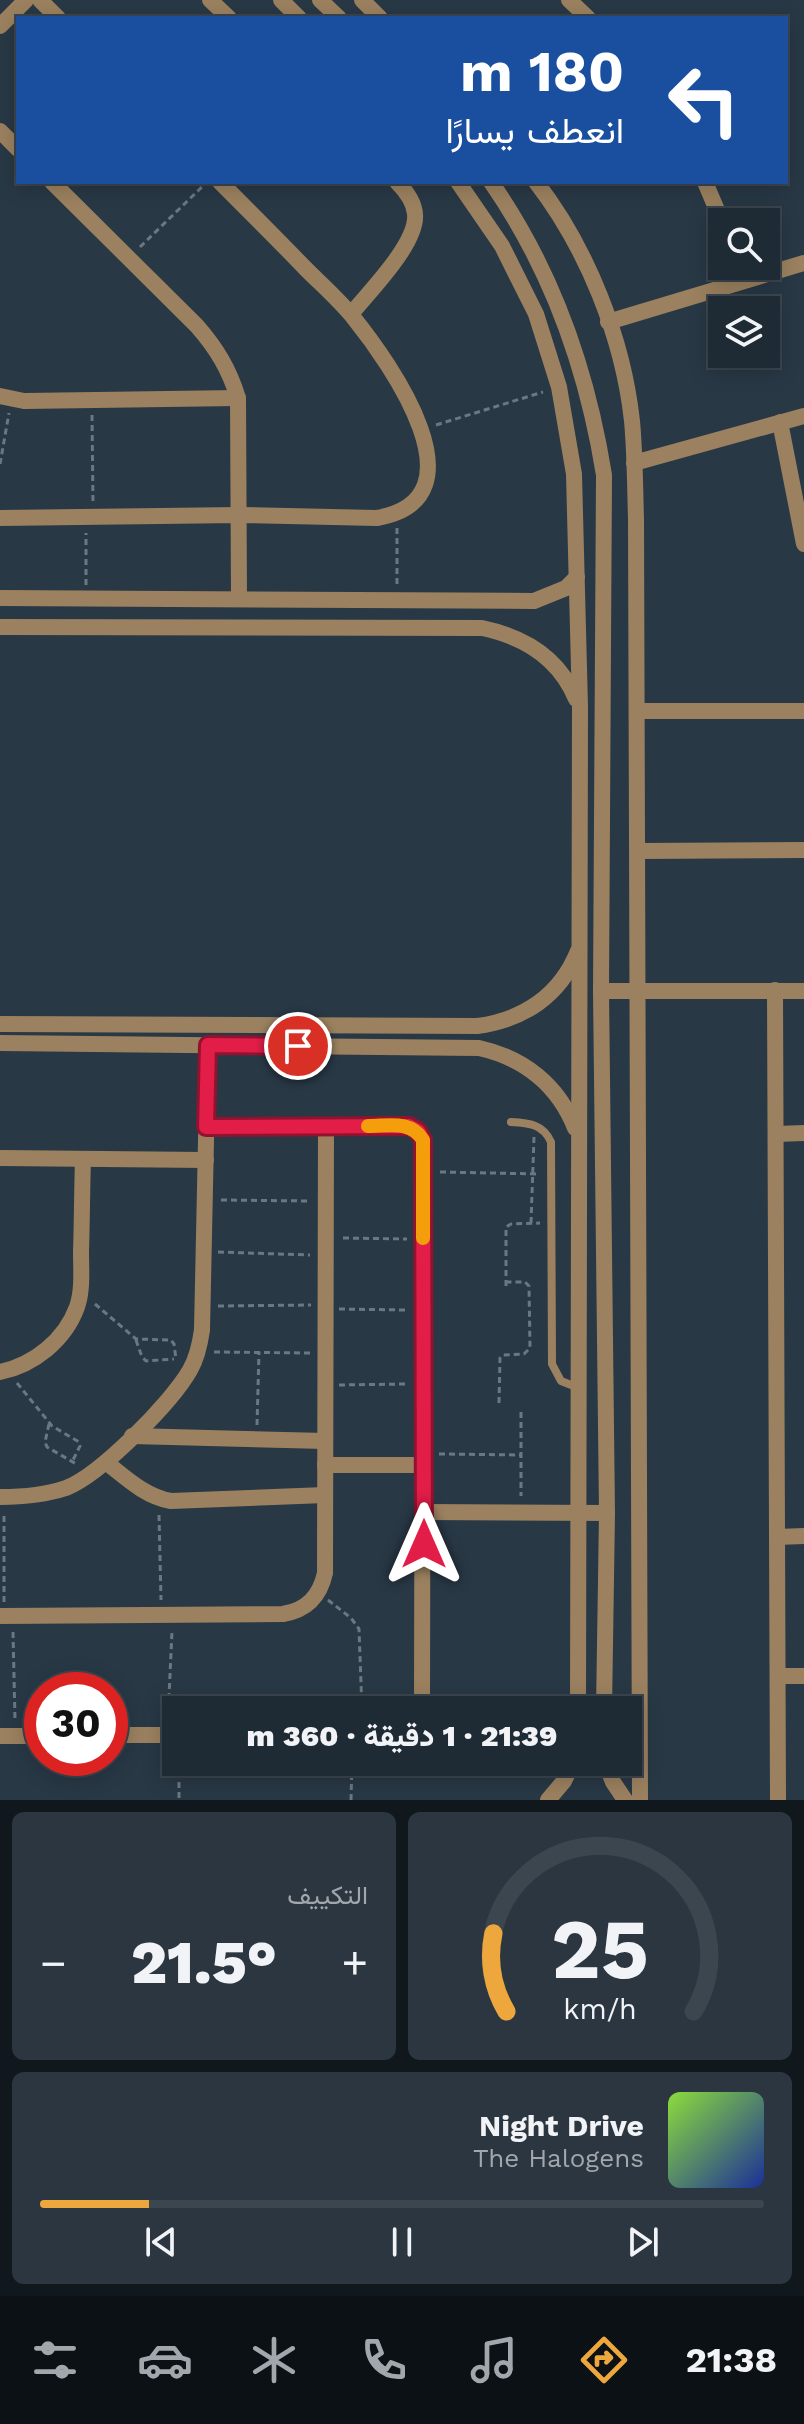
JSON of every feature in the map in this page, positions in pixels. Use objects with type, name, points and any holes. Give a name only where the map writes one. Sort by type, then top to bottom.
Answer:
[{"type":"street","points":[[0,26],[26,0]]},
{"type":"street","points":[[40,0],[56,16]]},
{"type":"street","points":[[210,0],[227,16]]},
{"type":"street","points":[[281,0],[297,16]]},
{"type":"street","points":[[320,0],[337,16]]},
{"type":"street","points":[[362,0],[378,16]]},
{"type":"street","points":[[569,0],[586,16]]},
{"type":"street","points":[[0,131],[16,147]]},
{"type":"street","points":[[54,184],[216,347],[230,371],[238,398],[239,598]]},
{"type":"street","points":[[0,518],[239,515],[377,518],[397,514],[414,502],[424,488],[429,469],[428,449],[381,355],[351,314],[222,184]]},
{"type":"street","points":[[351,314],[412,233],[416,216],[411,198],[399,184]]},
{"type":"street","points":[[459,184],[502,246],[520,280],[549,350],[559,387],[574,474],[580,707],[578,1696]]},
{"type":"street","points":[[492,184],[527,238],[561,311],[588,392],[604,475],[601,991],[607,1513],[604,1696]]},
{"type":"street","points":[[537,184],[569,232],[591,276],[622,370],[632,419],[639,991],[640,1800]]},
{"type":"street","points":[[706,184],[716,208]]},
{"type":"street","points":[[780,267],[804,263]]},
{"type":"street","points":[[608,322],[725,280]]},
{"type":"street","points":[[5,398],[238,398]]},
{"type":"street","points":[[634,463],[804,416]]},
{"type":"street","points":[[780,422],[804,544]]},
{"type":"street","points":[[0,598],[534,601],[566,588],[577,577]]},
{"type":"street","points":[[0,627],[482,628],[524,641],[543,653],[571,687],[580,707]]},
{"type":"street","points":[[637,711],[804,711]]},
{"type":"street","points":[[638,851],[804,850]]},
{"type":"street","points":[[0,1024],[494,1024],[511,1019],[541,1002],[565,977],[580,946]]},
{"type":"street","points":[[775,990],[778,1800]]},
{"type":"street","points":[[601,991],[804,991]]},
{"type":"street","points":[[0,1043],[479,1048],[496,1052],[527,1067],[553,1089],[578,1134]]},
{"type":"street","points":[[2,1497],[46,1494],[88,1477],[107,1463],[176,1390],[196,1357],[203,1307],[208,1045]]},
{"type":"street","points":[[5,1616],[283,1614],[303,1608],[318,1593],[325,1573],[326,1126]]},
{"type":"street","points":[[206,1127],[409,1126],[418,1131],[423,1140],[422,1696]]},
{"type":"street","points":[[776,1134],[804,1133]]},
{"type":"street","points":[[0,1158],[206,1160]]},
{"type":"street","points":[[4,1371],[34,1359],[56,1341],[73,1316],[79,1292],[83,1159]]},
{"type":"street","points":[[132,1436],[325,1441]]},
{"type":"street","points":[[325,1465],[424,1459]]},
{"type":"street","points":[[107,1463],[159,1499],[171,1501],[325,1495]]},
{"type":"street","points":[[424,1512],[607,1513]]},
{"type":"street","points":[[777,1537],[804,1536]]},
{"type":"street","points":[[778,1676],[804,1676]]},
{"type":"street","points":[[128,1735],[162,1735]]},
{"type":"street","points":[[548,1800],[566,1776]]},
{"type":"street","points":[[611,1776],[625,1800]]},
{"type":"lane","points":[[511,1122],[534,1125],[542,1129],[551,1142],[552,1364],[561,1381],[579,1389]]},
{"type":"path","points":[[129,258],[205,184]]},
{"type":"path","points":[[421,430],[559,387]]},
{"type":"path","points":[[0,464],[5,398]]},
{"type":"path","points":[[86,597],[91,400]]},
{"type":"path","points":[[397,514],[397,600]]},
{"type":"path","points":[[531,1223],[534,1125]]},
{"type":"path","points":[[422,1171],[552,1174]]},
{"type":"path","points":[[205,1200],[326,1201]]},
{"type":"path","points":[[499,1403],[500,1358],[503,1355],[524,1354],[530,1348],[529,1286],[525,1282],[506,1284],[506,1227],[511,1224],[552,1223]]},
{"type":"path","points":[[326,1238],[423,1239]]},
{"type":"path","points":[[204,1252],[326,1256]]},
{"type":"path","points":[[79,1292],[136,1339],[146,1361],[259,1352],[325,1354]]},
{"type":"path","points":[[203,1307],[423,1311]]},
{"type":"path","points":[[136,1339],[171,1340],[176,1359]]},
{"type":"path","points":[[256,1439],[259,1352]]},
{"type":"path","points":[[4,1371],[49,1422],[79,1442],[73,1460]]},
{"type":"path","points":[[325,1385],[423,1384]]},
{"type":"path","points":[[521,1412],[521,1501]]},
{"type":"path","points":[[49,1422],[47,1447],[73,1460],[88,1477]]},
{"type":"path","points":[[424,1459],[521,1455]]},
{"type":"path","points":[[2,1497],[8,1736]]},
{"type":"path","points":[[159,1499],[170,1696]]},
{"type":"path","points":[[318,1593],[351,1618],[359,1629],[361,1696]]},
{"type":"path","points":[[179,1776],[179,1800]]},
{"type":"path","points":[[351,1800],[352,1776]]},
{"type":"slow traffic","points":[[368,1126],[409,1126],[418,1131],[423,1140],[423,1238]]},
{"type":"route","points":[[298,1046],[208,1045],[206,1127],[409,1126],[418,1131],[423,1140],[424,1544]]}]
